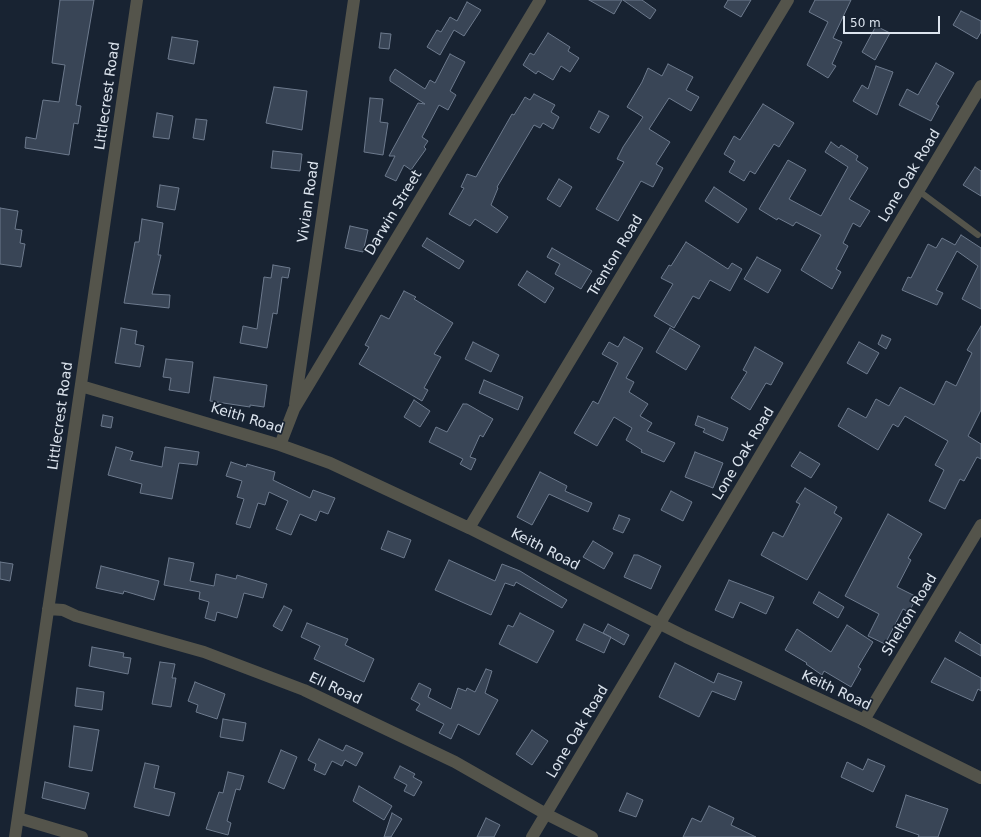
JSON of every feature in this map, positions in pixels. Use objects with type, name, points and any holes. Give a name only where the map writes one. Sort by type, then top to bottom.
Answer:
[{"type":"street","name":"Littlecrest Road","points":[[15,837],[137,0]]},
{"type":"street","name":"Vivian Road","points":[[294,409],[354,0]]},
{"type":"street","name":"Darwin Street","points":[[280,445],[294,409],[540,0]]},
{"type":"street","name":"Trenton Road","points":[[469,528],[788,0]]},
{"type":"street","name":"Lone Oak Road","points":[[532,837],[981,86]]},
{"type":"street","name":"Keith Road","points":[[81,386],[280,445],[330,463],[469,528],[660,624],[864,720],[981,778]]},
{"type":"street","name":"Shelton Road","points":[[864,720],[981,525]]},
{"type":"street","name":"Ell Road","points":[[48,609],[63,610],[76,616],[204,652],[304,690],[455,762],[546,814],[592,837]]},
{"type":"street","points":[[18,818],[82,837]]},
{"type":"lane","points":[[919,191],[978,235]]},
{"type":"building","points":[[60,0],[94,0],[76,105],[81,106],[78,124],[74,123],[69,155],[25,148],[26,137],[36,139],[43,100],[59,102],[65,65],[52,63]]},
{"type":"building","points":[[589,0],[622,0],[614,14]]},
{"type":"building","points":[[623,0],[642,0],[656,10],[650,19]]},
{"type":"building","points":[[728,0],[751,0],[741,17],[724,7]]},
{"type":"building","points":[[815,0],[851,0],[833,38],[842,42],[832,64],[836,66],[828,78],[807,65],[828,22],[809,12]]},
{"type":"building","points":[[467,2],[481,10],[464,36],[454,30],[440,55],[427,47],[437,30],[441,32],[450,17],[457,21]]},
{"type":"building","points":[[961,11],[981,21],[981,32],[977,39],[953,25]]},
{"type":"building","points":[[876,26],[890,33],[875,60],[862,52]]},
{"type":"building","points":[[381,33],[391,34],[389,49],[379,48]]},
{"type":"building","points":[[548,33],[570,47],[568,51],[579,58],[570,72],[561,66],[553,80],[538,71],[536,74],[523,65],[530,53],[534,55]]},
{"type":"building","points":[[172,37],[198,41],[194,64],[168,59]]},
{"type":"building","points":[[450,54],[465,62],[450,91],[456,95],[448,110],[439,105],[422,137],[428,141],[424,147],[426,149],[411,170],[404,165],[396,181],[385,176],[395,156],[389,156],[418,103],[425,104],[390,81],[390,77],[395,69],[425,89],[430,80],[435,83]]},
{"type":"building","points":[[936,63],[954,73],[936,104],[939,106],[931,121],[899,105],[907,89],[918,95]]},
{"type":"building","points":[[668,64],[693,77],[686,90],[699,97],[691,111],[669,98],[649,129],[670,142],[656,164],[663,168],[653,187],[641,181],[618,221],[596,209],[624,162],[617,159],[623,147],[643,117],[627,107],[642,82],[648,68],[662,76]]},
{"type":"building","points":[[876,66],[893,72],[877,115],[853,101],[862,85],[868,89]]},
{"type":"building","points":[[274,87],[307,91],[302,130],[266,123]]},
{"type":"building","points":[[534,94],[555,105],[551,112],[559,117],[553,129],[543,123],[540,128],[534,125],[497,187],[498,188],[491,205],[508,217],[497,233],[475,219],[470,226],[449,214],[464,188],[461,187],[467,174],[476,177],[512,114],[514,115],[525,97],[530,100]]},
{"type":"building","points":[[370,98],[383,99],[380,122],[388,123],[383,155],[364,152]]},
{"type":"building","points":[[763,104],[794,123],[779,147],[774,144],[755,174],[750,171],[744,181],[729,172],[735,161],[724,154],[734,136],[740,140]]},
{"type":"building","points":[[599,111],[609,116],[599,133],[590,128]]},
{"type":"building","points":[[157,113],[173,116],[169,139],[153,137]]},
{"type":"building","points":[[196,119],[207,120],[204,140],[193,138]]},
{"type":"building","points":[[831,142],[839,148],[841,145],[858,156],[856,160],[868,168],[849,199],[870,211],[860,227],[853,223],[843,243],[848,246],[836,269],[841,272],[832,289],[801,270],[821,235],[796,222],[793,226],[778,218],[777,220],[759,209],[788,160],[806,170],[789,199],[821,216],[848,167],[825,152]]},
{"type":"building","points":[[273,151],[302,154],[300,171],[271,168]]},
{"type":"building","points":[[975,167],[981,171],[981,196],[963,185]]},
{"type":"building","points":[[559,179],[572,187],[560,207],[547,199]]},
{"type":"building","points":[[160,185],[179,188],[175,210],[157,207]]},
{"type":"building","points":[[714,187],[747,209],[738,223],[705,201]]},
{"type":"building","points":[[0,208],[18,211],[15,229],[22,230],[20,243],[25,244],[21,267],[0,264]]},
{"type":"building","points":[[142,219],[163,223],[158,255],[161,255],[152,294],[170,295],[169,308],[124,303],[135,242],[139,242]]},
{"type":"building","points":[[350,226],[368,230],[363,252],[345,248]]},
{"type":"building","points":[[961,235],[981,248],[981,309],[962,299],[978,266],[957,251],[936,290],[943,293],[937,305],[902,290],[908,277],[911,278],[928,244],[936,248],[942,238],[955,245]]},
{"type":"building","points":[[427,238],[464,261],[459,269],[422,246]]},
{"type":"building","points":[[686,242],[728,269],[732,263],[742,269],[730,291],[710,280],[699,299],[693,296],[674,328],[654,316],[673,284],[661,278],[669,265],[671,266]]},
{"type":"building","points":[[552,248],[592,271],[581,289],[555,274],[560,264],[547,257]]},
{"type":"building","points":[[757,257],[781,270],[768,293],[744,279]]},
{"type":"building","points":[[273,265],[290,268],[288,278],[282,277],[277,314],[273,313],[267,348],[240,343],[243,326],[257,329],[264,277],[271,278]]},
{"type":"building","points":[[527,271],[554,288],[545,303],[518,285]]},
{"type":"building","points":[[404,291],[416,297],[414,299],[453,323],[434,354],[441,357],[424,388],[428,390],[422,401],[359,364],[369,347],[365,345],[381,315],[389,319]]},
{"type":"building","points":[[981,326],[981,410],[968,436],[981,444],[981,459],[977,457],[964,481],[960,479],[945,509],[929,501],[944,470],[935,465],[948,441],[905,416],[898,427],[893,424],[878,450],[838,426],[848,408],[866,418],[876,399],[889,406],[900,387],[934,405],[946,381],[956,386],[972,353],[967,350]]},
{"type":"building","points":[[121,328],[137,331],[135,344],[144,346],[140,367],[115,363]]},
{"type":"building","points":[[670,328],[700,346],[686,370],[656,352]]},
{"type":"building","points":[[882,335],[891,339],[886,349],[878,344]]},
{"type":"building","points":[[624,337],[643,348],[626,378],[634,382],[629,392],[648,404],[640,416],[652,423],[647,431],[675,443],[664,462],[641,452],[642,450],[626,440],[632,428],[614,417],[597,446],[574,433],[593,401],[598,404],[618,363],[602,354],[609,342],[618,347]]},
{"type":"building","points":[[473,342],[499,355],[491,372],[465,359]]},
{"type":"building","points":[[859,342],[879,353],[867,374],[847,363]]},
{"type":"building","points":[[755,347],[783,363],[771,385],[766,383],[750,410],[731,398],[747,372],[743,370]]},
{"type":"building","points":[[166,359],[193,362],[189,393],[169,390],[171,378],[163,377]]},
{"type":"building","points":[[214,377],[267,385],[264,407],[250,405],[250,407],[210,401]]},
{"type":"building","points":[[484,380],[523,397],[518,410],[479,393]]},
{"type":"building","points":[[414,400],[430,411],[420,427],[404,417]]},
{"type":"building","points":[[463,404],[467,404],[493,419],[483,437],[480,435],[470,457],[476,459],[471,470],[460,464],[463,459],[429,442],[436,427],[447,432]]},
{"type":"building","points":[[103,415],[113,417],[111,428],[101,426]]},
{"type":"building","points":[[698,416],[728,428],[723,441],[703,432],[705,429],[695,425]]},
{"type":"building","points":[[116,447],[133,452],[130,460],[162,467],[165,447],[199,452],[197,465],[179,463],[172,499],[140,493],[142,484],[108,475]]},
{"type":"building","points":[[695,452],[723,463],[713,488],[685,477]]},
{"type":"building","points":[[800,452],[820,464],[811,478],[791,466]]},
{"type":"building","points":[[231,462],[246,467],[247,464],[275,472],[273,480],[310,498],[313,490],[335,498],[328,514],[320,511],[316,521],[300,514],[291,535],[276,529],[288,501],[269,492],[265,505],[258,503],[250,528],[236,524],[244,499],[237,497],[242,481],[226,476]]},
{"type":"building","points":[[540,472],[567,486],[565,491],[592,503],[588,512],[549,494],[532,525],[517,517]]},
{"type":"building","points":[[805,488],[837,507],[834,513],[842,518],[807,580],[761,555],[773,532],[783,537],[800,504],[796,502]]},
{"type":"building","points":[[671,491],[692,502],[683,521],[661,510]]},
{"type":"building","points":[[888,514],[922,534],[908,558],[911,560],[897,587],[917,597],[909,612],[903,609],[885,644],[868,636],[879,614],[845,596]]},
{"type":"building","points":[[619,515],[630,519],[623,533],[613,529]]},
{"type":"building","points":[[388,531],[411,540],[404,558],[381,549]]},
{"type":"building","points":[[593,541],[613,553],[604,569],[583,557]]},
{"type":"building","points":[[634,555],[638,555],[661,566],[651,589],[624,577]]},
{"type":"building","points":[[169,558],[194,563],[190,581],[214,586],[216,574],[236,579],[237,575],[267,584],[263,598],[244,593],[237,618],[217,612],[215,621],[205,618],[209,602],[199,599],[200,592],[164,585]]},
{"type":"building","points":[[449,560],[495,581],[502,564],[520,571],[567,600],[562,608],[516,582],[514,586],[505,583],[491,615],[435,590]]},
{"type":"building","points":[[0,562],[13,564],[10,581],[0,579]]},
{"type":"building","points":[[101,566],[159,581],[154,600],[124,591],[123,594],[96,588]]},
{"type":"building","points":[[729,580],[774,597],[766,614],[740,602],[733,618],[715,610]]},
{"type":"building","points":[[819,592],[844,607],[838,618],[813,603]]},
{"type":"building","points":[[284,606],[292,610],[282,631],[273,626]]},
{"type":"building","points":[[520,613],[554,631],[537,663],[499,644],[508,625],[513,627]]},
{"type":"building","points":[[307,623],[348,639],[345,645],[374,659],[364,682],[314,659],[320,646],[301,637]]},
{"type":"building","points":[[584,624],[611,637],[604,653],[576,640]]},
{"type":"building","points":[[608,624],[629,635],[624,645],[603,633]]},
{"type":"building","points":[[847,625],[873,642],[858,667],[861,669],[851,687],[824,671],[822,675],[806,664],[807,663],[785,650],[797,629],[831,652]]},
{"type":"building","points":[[960,632],[981,645],[981,656],[955,641]]},
{"type":"building","points":[[92,647],[124,653],[123,657],[131,658],[128,674],[89,666]]},
{"type":"building","points":[[945,658],[981,678],[981,691],[978,689],[973,701],[931,682]]},
{"type":"building","points":[[160,662],[175,664],[172,678],[176,678],[171,707],[152,704]]},
{"type":"building","points":[[675,663],[714,683],[718,673],[742,682],[735,700],[712,691],[699,717],[659,697]]},
{"type":"building","points":[[486,669],[492,671],[485,693],[498,700],[479,735],[458,724],[451,739],[439,733],[444,724],[416,710],[420,704],[411,699],[419,683],[431,689],[428,697],[451,709],[458,688],[466,691],[467,688],[475,692]]},
{"type":"building","points":[[195,682],[225,694],[217,719],[196,712],[198,705],[188,701]]},
{"type":"building","points":[[77,688],[104,692],[102,710],[75,706]]},
{"type":"building","points":[[223,719],[246,723],[243,741],[220,737]]},
{"type":"building","points":[[74,726],[99,730],[92,771],[69,767]]},
{"type":"building","points":[[532,730],[548,741],[532,765],[516,754]]},
{"type":"building","points":[[319,739],[343,751],[346,745],[363,753],[356,766],[345,760],[342,766],[332,761],[325,775],[314,770],[316,764],[308,760]]},
{"type":"building","points":[[281,750],[297,757],[284,789],[268,782]]},
{"type":"building","points":[[868,759],[885,766],[873,792],[841,777],[847,762],[863,770]]},
{"type":"building","points":[[145,763],[159,766],[154,788],[175,793],[169,816],[134,807]]},
{"type":"building","points":[[400,766],[415,774],[413,777],[422,782],[414,796],[404,791],[407,785],[394,778]]},
{"type":"building","points":[[228,772],[244,776],[240,790],[236,789],[227,821],[231,823],[228,835],[206,829],[219,792],[223,793]]},
{"type":"building","points":[[45,782],[89,793],[85,809],[42,798]]},
{"type":"building","points":[[359,786],[392,806],[384,820],[353,801]]},
{"type":"building","points":[[627,793],[643,800],[636,817],[619,811]]},
{"type":"building","points":[[906,795],[948,809],[938,837],[918,837],[919,835],[896,827]]},
{"type":"building","points":[[709,806],[734,818],[731,825],[756,837],[683,837],[692,818],[701,822]]},
{"type":"building","points":[[392,813],[402,819],[391,837],[384,837]]},
{"type":"building","points":[[486,818],[500,825],[494,837],[477,837]]}]
